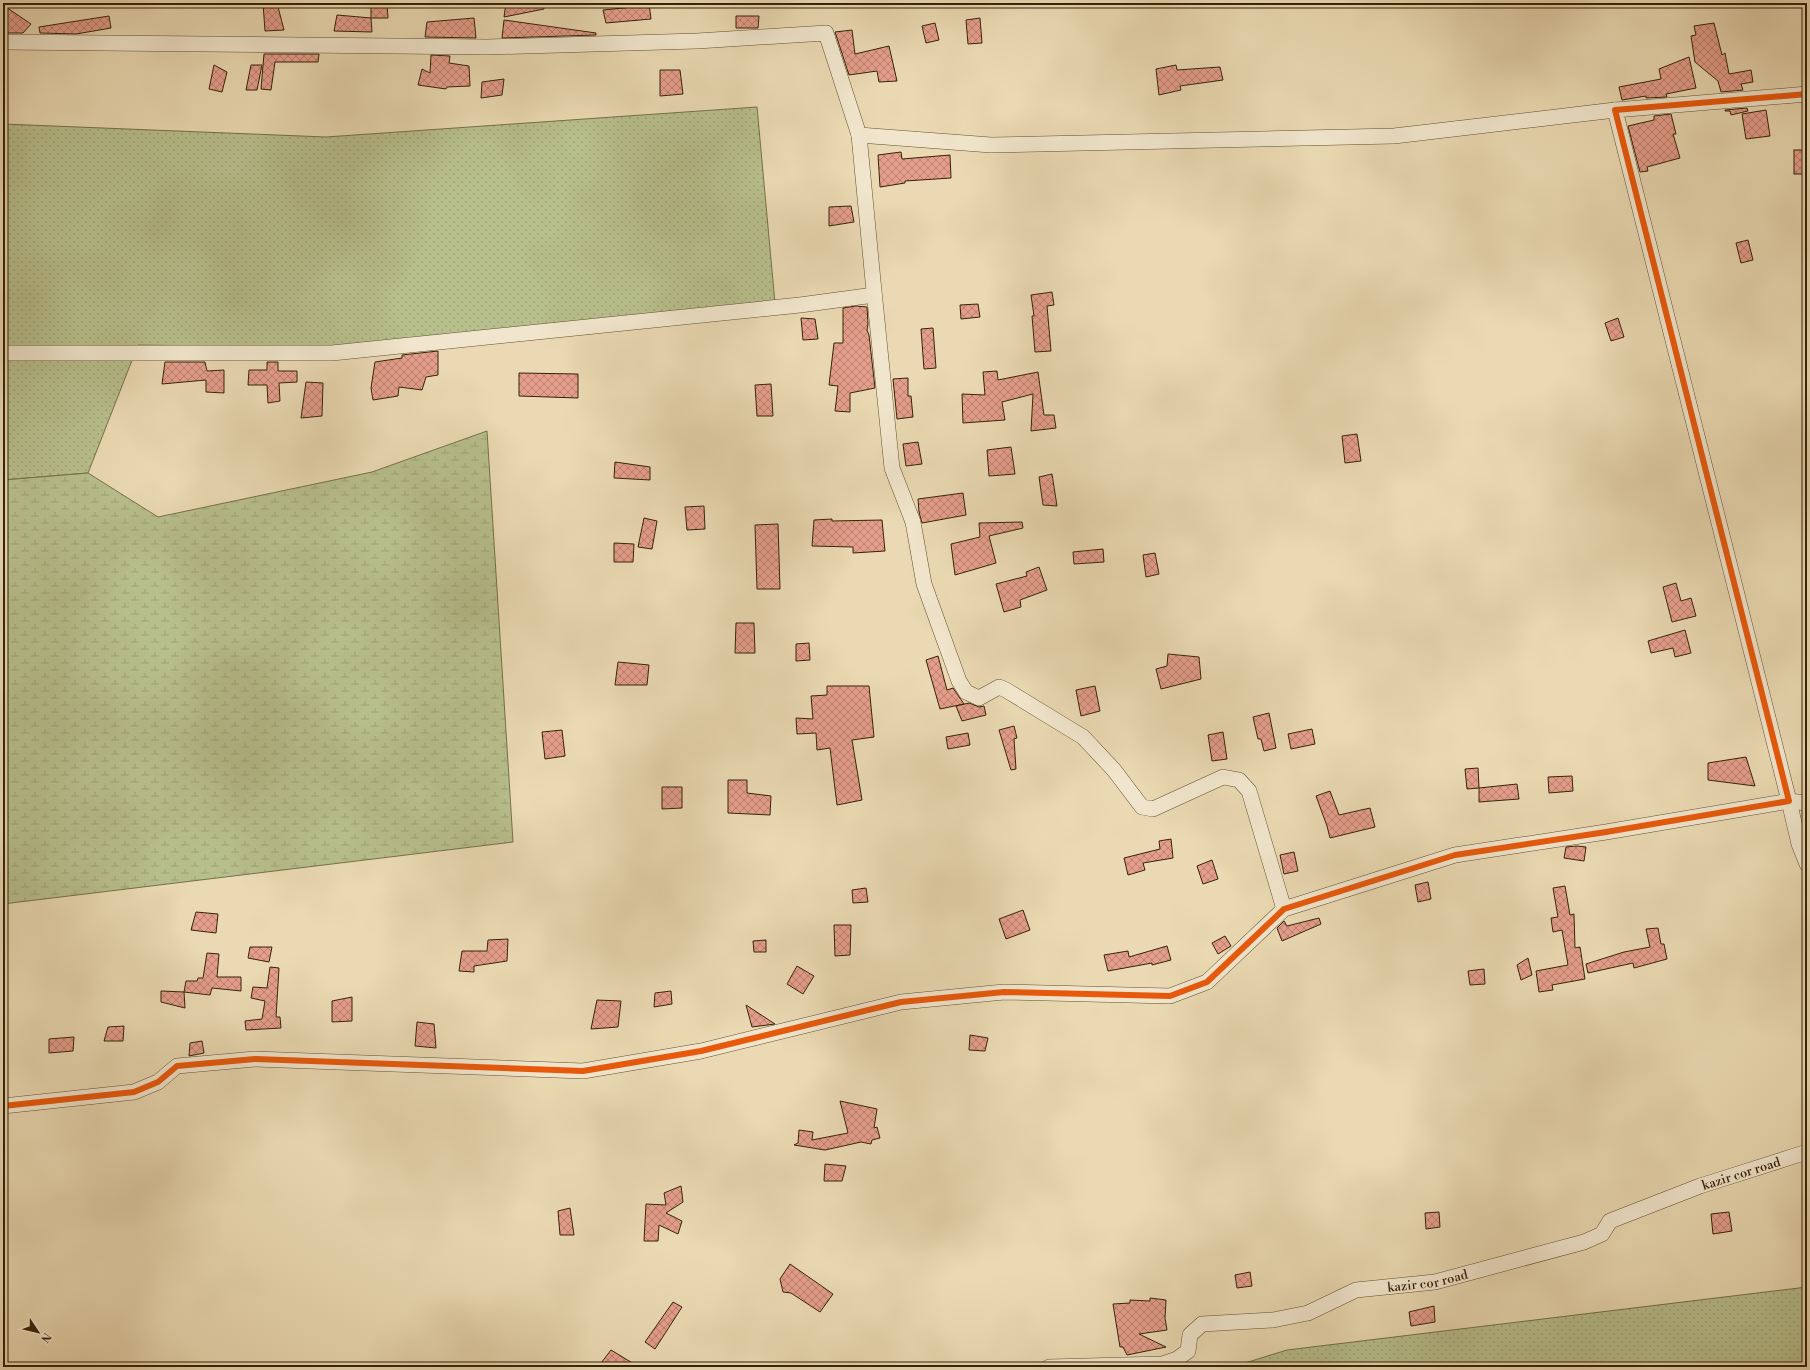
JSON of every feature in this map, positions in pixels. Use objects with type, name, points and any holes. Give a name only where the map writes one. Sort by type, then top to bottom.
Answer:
[{"type":"street","points":[[3,42],[487,47],[697,41],[826,32],[859,135],[892,468],[913,522],[924,584],[959,681],[966,692],[979,698],[999,688],[1006,690],[1084,737],[1114,770],[1142,807],[1153,809],[1223,776],[1239,780],[1249,791],[1284,909]]},
{"type":"street","points":[[859,135],[991,145],[1394,136],[1615,110],[1807,94]]},
{"type":"street","points":[[1615,110],[1789,801],[1798,844],[1807,864]]},
{"type":"street","points":[[3,353],[332,353],[800,305],[874,295]]},
{"type":"street","points":[[3,1106],[134,1092],[158,1082],[177,1066],[247,1060],[344,1061],[583,1071],[701,1051],[901,1002],[1004,992],[1170,996],[1207,982],[1284,909],[1455,855],[1606,832],[1789,801],[1807,803]]},
{"type":"street","name":"kazir cor road","points":[[1049,1367],[1162,1364],[1177,1359],[1188,1350],[1190,1335],[1202,1324],[1273,1320],[1308,1313],[1356,1290],[1435,1282],[1584,1242],[1602,1234],[1610,1220],[1700,1186],[1807,1152]]},
{"type":"green space","points":[[757,107],[775,303],[350,348],[138,345],[88,473],[3,480],[3,124],[326,137]]},
{"type":"green space","points":[[487,431],[513,842],[3,904],[3,480],[88,473],[158,517],[372,472]]},
{"type":"green space","points":[[1807,1287],[1807,1367],[1232,1367],[1287,1350]]},
{"type":"building","points":[[263,3],[277,3],[284,30],[265,31]]},
{"type":"building","points":[[371,3],[387,3],[388,18],[371,18]]},
{"type":"building","points":[[506,3],[543,3],[544,9],[504,17]]},
{"type":"building","points":[[632,3],[649,3],[651,19],[606,23],[603,10],[633,7]]},
{"type":"building","points":[[3,5],[31,24],[23,33],[7,33],[3,30]]},
{"type":"building","points":[[337,15],[371,18],[372,32],[334,31]]},
{"type":"building","points":[[109,16],[111,28],[76,34],[40,33],[39,27]]},
{"type":"building","points":[[736,16],[759,16],[758,28],[736,28]]},
{"type":"building","points":[[474,18],[476,38],[425,37],[427,22]]},
{"type":"building","points":[[980,18],[982,43],[968,44],[966,20]]},
{"type":"building","points":[[504,20],[596,33],[596,35],[502,38]]},
{"type":"building","points":[[935,23],[939,40],[926,43],[922,26]]},
{"type":"building","points":[[1714,23],[1722,55],[1725,53],[1729,74],[1751,70],[1753,82],[1741,84],[1743,90],[1721,92],[1718,81],[1695,62],[1691,36],[1696,35],[1694,26]]},
{"type":"building","points":[[852,30],[855,54],[889,46],[897,81],[879,82],[877,71],[849,75],[835,32]]},
{"type":"building","points":[[264,54],[319,54],[318,62],[275,62],[271,90],[261,89]]},
{"type":"building","points":[[431,55],[450,56],[449,63],[469,66],[470,86],[447,87],[446,89],[418,85],[422,69],[430,73]]},
{"type":"building","points":[[1689,57],[1696,88],[1666,94],[1667,97],[1646,98],[1646,96],[1622,100],[1619,87],[1661,79],[1659,69]]},
{"type":"building","points":[[214,65],[227,72],[222,92],[209,89]]},
{"type":"building","points":[[251,65],[262,65],[257,90],[246,90]]},
{"type":"building","points":[[1176,65],[1177,70],[1220,67],[1223,80],[1180,86],[1181,90],[1159,95],[1156,69]]},
{"type":"building","points":[[660,70],[680,70],[683,94],[660,96]]},
{"type":"building","points":[[504,79],[502,95],[481,98],[482,82]]},
{"type":"building","points":[[1747,108],[1748,111],[1731,115],[1730,111],[1725,111],[1725,110]]},
{"type":"building","points":[[1766,110],[1770,136],[1746,139],[1742,114]]},
{"type":"building","points":[[1671,114],[1676,134],[1673,134],[1680,158],[1647,167],[1648,171],[1640,172],[1628,126],[1654,120],[1654,116]]},
{"type":"building","points":[[1794,150],[1807,150],[1807,174],[1794,174]]},
{"type":"building","points":[[901,152],[902,159],[950,155],[951,178],[905,181],[905,183],[880,187],[878,155]]},
{"type":"building","points":[[851,206],[854,222],[829,226],[829,207]]},
{"type":"building","points":[[1748,240],[1753,260],[1741,263],[1736,243]]},
{"type":"building","points":[[1052,292],[1054,305],[1047,306],[1051,351],[1035,352],[1032,316],[1034,316],[1031,295]]},
{"type":"building","points":[[978,304],[980,317],[961,319],[960,305]]},
{"type":"building","points":[[856,306],[867,307],[867,330],[869,335],[875,388],[850,393],[850,412],[835,411],[838,386],[829,385],[834,343],[843,343],[843,308]]},
{"type":"building","points":[[801,318],[815,319],[818,339],[803,340]]},
{"type":"building","points":[[1618,318],[1624,337],[1611,341],[1605,323]]},
{"type":"building","points":[[933,328],[936,368],[924,369],[921,329]]},
{"type":"building","points":[[438,351],[438,375],[426,377],[422,390],[399,387],[398,396],[373,400],[371,388],[375,362],[402,358],[402,355]]},
{"type":"building","points":[[165,362],[205,362],[207,371],[224,370],[224,393],[206,392],[206,380],[162,384]]},
{"type":"building","points":[[267,362],[278,362],[278,371],[297,371],[297,382],[279,383],[280,401],[268,403],[267,385],[248,385],[249,370],[267,370]]},
{"type":"building","points":[[997,371],[998,380],[1038,372],[1044,415],[1054,415],[1056,428],[1031,431],[1033,394],[1002,402],[1005,420],[963,423],[962,394],[985,395],[983,372]]},
{"type":"building","points":[[519,373],[578,374],[578,398],[519,396]]},
{"type":"building","points":[[908,378],[908,396],[911,396],[913,417],[897,419],[893,379]]},
{"type":"building","points":[[306,382],[323,383],[322,416],[301,418]]},
{"type":"building","points":[[771,384],[773,416],[757,416],[755,385]]},
{"type":"building","points":[[1357,434],[1361,461],[1345,463],[1342,436]]},
{"type":"building","points":[[918,442],[922,464],[906,466],[903,444]]},
{"type":"building","points":[[1011,447],[1015,474],[989,476],[987,450]]},
{"type":"building","points":[[615,462],[650,467],[650,480],[614,478]]},
{"type":"building","points":[[1052,474],[1057,506],[1043,505],[1039,477]]},
{"type":"building","points":[[963,493],[966,515],[922,523],[918,499]]},
{"type":"building","points":[[704,506],[705,529],[687,530],[685,507]]},
{"type":"building","points":[[644,518],[657,521],[652,549],[638,547]]},
{"type":"building","points":[[832,519],[832,521],[882,520],[885,551],[853,553],[853,547],[812,546],[814,520]]},
{"type":"building","points":[[1022,522],[1023,528],[989,536],[996,563],[955,575],[951,544],[980,537],[979,523]]},
{"type":"building","points":[[778,524],[780,589],[757,589],[755,525]]},
{"type":"building","points":[[614,543],[634,544],[633,562],[614,562]]},
{"type":"building","points":[[1103,549],[1104,562],[1074,564],[1073,552]]},
{"type":"building","points":[[1155,553],[1159,574],[1146,577],[1143,555]]},
{"type":"building","points":[[1039,567],[1047,590],[1020,600],[1021,607],[1004,612],[996,584],[1027,576],[1026,572]]},
{"type":"building","points":[[1676,583],[1681,601],[1691,598],[1696,616],[1672,622],[1663,587]]},
{"type":"building","points":[[736,623],[754,623],[755,653],[735,653]]},
{"type":"building","points":[[1685,630],[1691,653],[1675,657],[1673,648],[1651,653],[1648,641]]},
{"type":"building","points":[[809,643],[810,660],[796,661],[796,644]]},
{"type":"building","points":[[1168,654],[1199,657],[1201,679],[1161,689],[1156,669],[1167,666]]},
{"type":"building","points":[[938,656],[947,690],[953,688],[964,704],[940,709],[926,660]]},
{"type":"building","points":[[618,662],[649,665],[647,685],[615,685]]},
{"type":"building","points":[[827,686],[869,686],[874,737],[852,740],[862,800],[837,805],[830,748],[817,750],[816,733],[797,734],[796,718],[813,719],[811,696],[827,695]]},
{"type":"building","points":[[1095,686],[1100,711],[1081,716],[1076,690]]},
{"type":"building","points":[[969,703],[979,707],[984,706],[986,715],[962,721],[956,706]]},
{"type":"building","points":[[1269,713],[1276,748],[1264,751],[1261,739],[1258,739],[1253,717]]},
{"type":"building","points":[[1014,726],[1017,738],[1014,739],[1016,769],[1011,770],[999,730]]},
{"type":"building","points":[[1312,729],[1315,744],[1291,749],[1288,734]]},
{"type":"building","points":[[562,730],[565,756],[545,759],[542,732]]},
{"type":"building","points":[[1223,732],[1227,759],[1212,761],[1208,735]]},
{"type":"building","points":[[968,733],[970,745],[948,749],[946,737]]},
{"type":"building","points":[[1746,757],[1755,786],[1708,780],[1708,763]]},
{"type":"building","points":[[1478,768],[1479,788],[1467,789],[1465,769]]},
{"type":"building","points":[[1572,776],[1573,791],[1549,793],[1548,777]]},
{"type":"building","points":[[728,780],[747,780],[747,793],[771,796],[770,815],[728,813]]},
{"type":"building","points":[[1517,784],[1519,799],[1479,802],[1479,788]]},
{"type":"building","points":[[662,787],[682,787],[682,808],[662,809]]},
{"type":"building","points":[[1330,791],[1339,815],[1370,808],[1375,827],[1330,838],[1316,796]]},
{"type":"building","points":[[1171,839],[1173,858],[1143,863],[1145,870],[1128,875],[1124,858],[1160,849],[1159,841]]},
{"type":"building","points":[[1566,847],[1586,847],[1584,861],[1564,858]]},
{"type":"building","points":[[1294,852],[1298,871],[1284,874],[1280,855]]},
{"type":"building","points":[[1212,860],[1218,879],[1203,884],[1197,866]]},
{"type":"building","points":[[1428,882],[1431,899],[1418,902],[1415,885]]},
{"type":"building","points":[[1565,886],[1570,915],[1574,914],[1575,948],[1580,947],[1585,979],[1552,985],[1553,990],[1539,992],[1536,971],[1568,965],[1562,930],[1553,932],[1551,918],[1558,917],[1553,888]]},
{"type":"building","points":[[866,888],[868,902],[853,903],[852,890]]},
{"type":"building","points":[[1023,910],[1030,930],[1006,939],[999,919]]},
{"type":"building","points":[[196,912],[218,914],[216,933],[191,930]]},
{"type":"building","points":[[1319,918],[1321,924],[1282,941],[1277,928],[1284,921],[1287,926]]},
{"type":"building","points":[[834,925],[851,925],[850,955],[835,956]]},
{"type":"building","points":[[1658,928],[1661,944],[1664,944],[1667,959],[1634,968],[1633,963],[1588,973],[1586,964],[1624,952],[1650,947],[1646,929]]},
{"type":"building","points":[[1225,936],[1231,946],[1218,954],[1212,943]]},
{"type":"building","points":[[508,939],[507,961],[474,966],[474,972],[459,971],[462,951],[487,951],[488,940]]},
{"type":"building","points":[[766,940],[766,952],[754,952],[753,941]]},
{"type":"building","points":[[1167,946],[1171,960],[1152,965],[1152,963],[1108,971],[1104,955],[1128,951],[1129,957]]},
{"type":"building","points":[[250,947],[272,947],[269,962],[248,958]]},
{"type":"building","points":[[207,953],[219,954],[217,977],[241,977],[241,991],[212,988],[210,995],[184,992],[186,981],[197,981],[198,978],[203,978]]},
{"type":"building","points":[[1528,958],[1532,975],[1521,980],[1517,965]]},
{"type":"building","points":[[797,966],[814,976],[803,994],[787,984]]},
{"type":"building","points":[[270,967],[279,968],[276,1017],[280,1017],[281,1028],[246,1030],[245,1021],[262,1019],[265,1001],[251,998],[253,987],[267,988]]},
{"type":"building","points":[[1484,969],[1485,984],[1470,985],[1468,971]]},
{"type":"building","points":[[161,991],[184,992],[185,1008],[161,1002]]},
{"type":"building","points":[[671,991],[672,1004],[654,1007],[655,993]]},
{"type":"building","points":[[352,997],[352,1021],[332,1022],[332,1001]]},
{"type":"building","points":[[597,1000],[621,1001],[618,1027],[591,1029]]},
{"type":"building","points":[[746,1005],[775,1024],[752,1027]]},
{"type":"building","points":[[417,1022],[434,1024],[436,1048],[415,1046]]},
{"type":"building","points":[[124,1026],[123,1041],[104,1041],[108,1027]]},
{"type":"building","points":[[970,1035],[988,1038],[985,1051],[969,1050]]},
{"type":"building","points":[[74,1037],[73,1051],[49,1053],[49,1039]]},
{"type":"building","points":[[202,1041],[204,1053],[189,1056],[190,1043]]},
{"type":"building","points":[[840,1101],[877,1109],[874,1128],[877,1127],[880,1138],[872,1140],[871,1144],[861,1142],[825,1150],[794,1145],[798,1143],[799,1130],[813,1132],[812,1140],[848,1133]]},
{"type":"building","points":[[825,1164],[846,1166],[842,1181],[824,1181]]},
{"type":"building","points":[[681,1186],[683,1202],[666,1213],[682,1221],[678,1234],[659,1225],[658,1241],[644,1241],[646,1204],[666,1205],[664,1193]]},
{"type":"building","points":[[570,1208],[574,1235],[560,1235],[558,1211]]},
{"type":"building","points":[[1439,1212],[1440,1227],[1426,1229],[1425,1213]]},
{"type":"building","points":[[1729,1212],[1732,1231],[1713,1234],[1711,1214]]},
{"type":"building","points":[[790,1264],[833,1294],[820,1312],[791,1293],[783,1292],[780,1279]]},
{"type":"building","points":[[1250,1272],[1252,1286],[1237,1288],[1235,1275]]},
{"type":"building","points":[[1150,1298],[1166,1300],[1165,1318],[1167,1330],[1139,1334],[1166,1347],[1127,1355],[1123,1347],[1120,1347],[1113,1304],[1130,1303],[1130,1300],[1150,1301]]},
{"type":"building","points":[[673,1302],[682,1307],[655,1349],[645,1342]]},
{"type":"building","points":[[1434,1306],[1435,1322],[1411,1326],[1409,1312]]},
{"type":"building","points":[[611,1350],[639,1367],[598,1367]]},
{"type":"cycle path","points":[[3,1106],[134,1092],[158,1082],[177,1066],[255,1059],[583,1071],[701,1051],[901,1002],[1004,992],[1170,996],[1207,982],[1284,909],[1455,855],[1606,832],[1789,801],[1615,110],[1807,94]]}]
